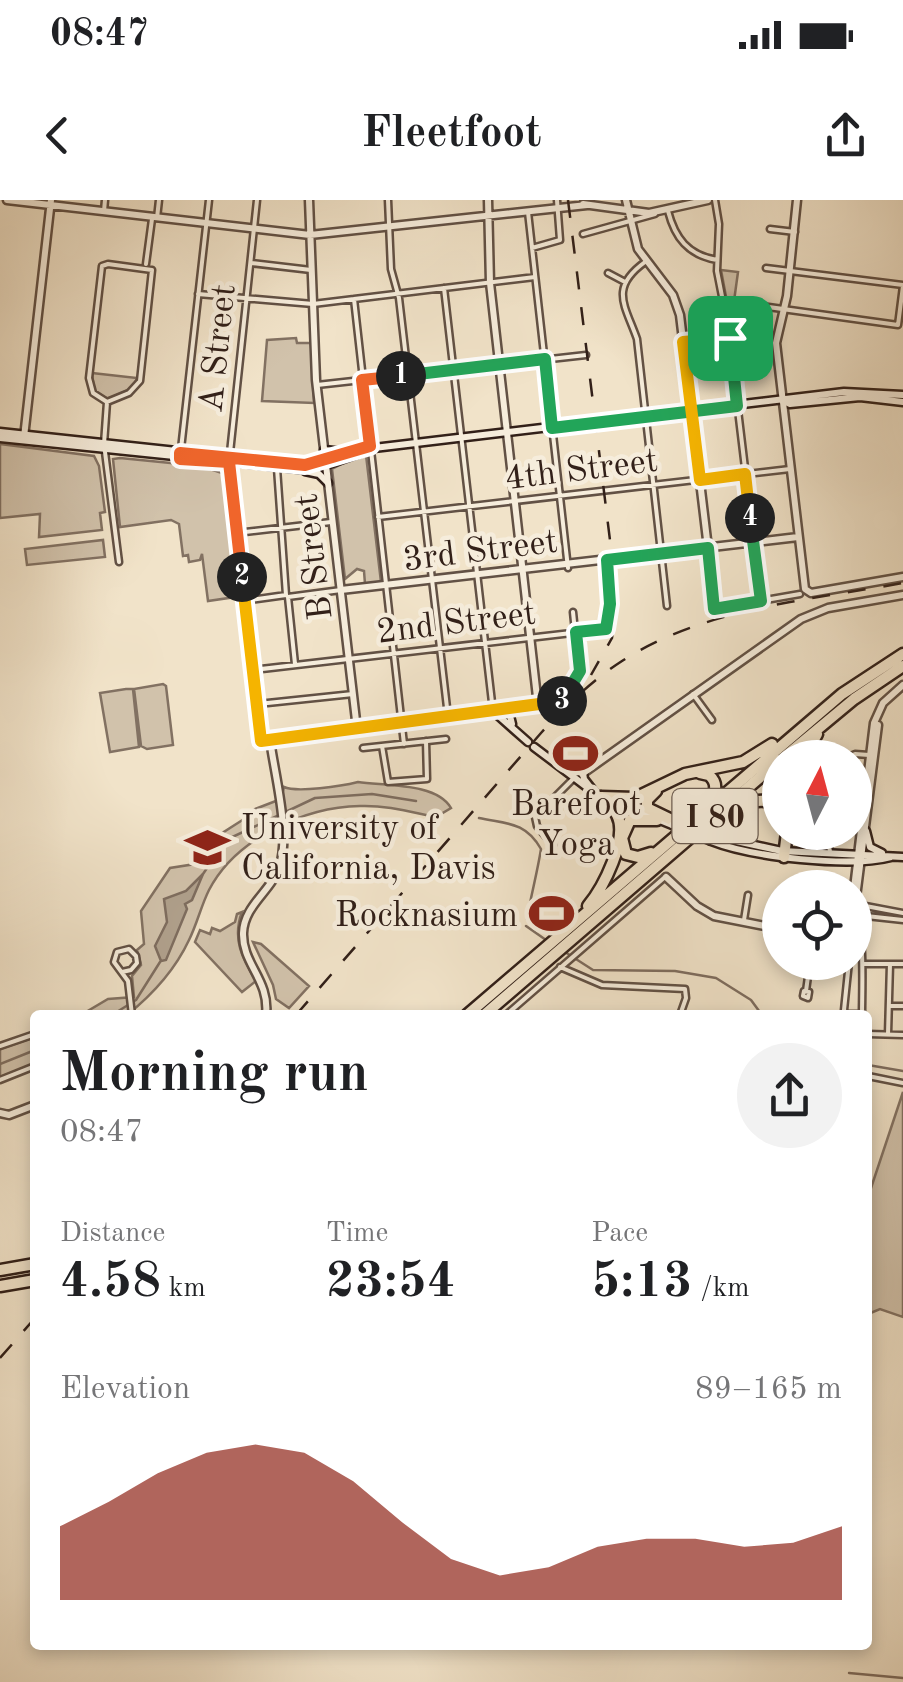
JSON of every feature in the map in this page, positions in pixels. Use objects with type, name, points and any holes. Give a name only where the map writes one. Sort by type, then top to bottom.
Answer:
[{"type":"highway","name":"I 80","points":[[489,1010],[657,850],[812,718],[855,684],[903,654]]},
{"type":"highway","name":"I 80","points":[[805,740],[854,699],[903,666]]},
{"type":"highway","points":[[814,740],[854,699]]},
{"type":"highway","points":[[598,796],[635,798],[685,774],[743,762],[812,718]]},
{"type":"highway","points":[[694,819],[715,791],[714,780],[705,773],[672,782],[648,798],[650,812],[714,839]]},
{"type":"highway","name":"I 80","points":[[473,1010],[650,872],[762,776]]},
{"type":"highway","points":[[558,943],[611,869],[619,822],[616,813],[598,796]]},
{"type":"highway","points":[[650,872],[751,802],[762,801]]},
{"type":"highway","points":[[657,850],[632,857],[621,845],[630,820],[658,820]]},
{"type":"highway","points":[[783,854],[784,850]]},
{"type":"highway","points":[[4,1269],[30,1265]]},
{"type":"highway","points":[[0,1289],[30,1281]]},
{"type":"street","points":[[7,200],[310,234],[488,217],[557,204],[658,213]]},
{"type":"street","points":[[104,211],[105,200]]},
{"type":"street","points":[[146,264],[159,200]]},
{"type":"street","points":[[180,456],[209,200]]},
{"type":"street","name":"A Street","points":[[258,200],[229,460],[262,741]]},
{"type":"street","name":"B Street","points":[[309,200],[317,386],[357,729]]},
{"type":"street","points":[[388,200],[391,269],[398,294],[448,717]]},
{"type":"street","points":[[488,200],[490,283],[538,706]]},
{"type":"street","points":[[626,200],[645,262],[673,295],[683,342],[714,609],[903,577]]},
{"type":"street","points":[[583,234],[712,200],[719,224],[717,260],[761,601]]},
{"type":"street","points":[[797,200],[790,270],[776,344],[804,594]]},
{"type":"street","points":[[24,438],[51,203]]},
{"type":"street","points":[[532,248],[560,240],[557,204]]},
{"type":"street","points":[[668,211],[685,246],[698,256],[717,260]]},
{"type":"street","points":[[528,212],[568,566]]},
{"type":"street","points":[[770,229],[795,232]]},
{"type":"street","points":[[645,262],[625,282],[622,300],[637,339],[667,606]]},
{"type":"street","points":[[251,264],[312,270]]},
{"type":"street","points":[[102,266],[146,267],[152,270],[140,380],[129,393],[107,402],[94,393],[89,378],[102,266]]},
{"type":"street","points":[[761,306],[898,325],[903,285],[766,268]]},
{"type":"street","points":[[608,273],[625,282]]},
{"type":"street","points":[[198,294],[313,304],[535,277]]},
{"type":"street","points":[[444,288],[493,711],[598,796],[674,824]]},
{"type":"street","points":[[354,299],[404,744]]},
{"type":"street","points":[[683,342],[730,338]]},
{"type":"street","points":[[317,386],[586,355]]},
{"type":"street","points":[[324,450],[344,452],[854,391],[903,398]]},
{"type":"street","points":[[107,402],[104,446],[118,562]]},
{"type":"street","points":[[0,435],[277,464],[326,463],[344,452]]},
{"type":"street","points":[[299,469],[371,448]]},
{"type":"street","points":[[277,464],[319,474],[328,483]]},
{"type":"street","points":[[277,464],[296,665]]},
{"type":"street","name":"4th Street","points":[[378,516],[790,469]]},
{"type":"street","points":[[236,533],[333,522]]},
{"type":"street","name":"3rd Street","points":[[244,602],[798,538]]},
{"type":"street","name":"2nd Street","points":[[253,670],[606,629],[610,604],[607,560]]},
{"type":"street","points":[[552,846],[535,817],[573,779],[815,612],[903,595]]},
{"type":"street","points":[[267,1010],[264,986],[244,946],[249,913],[280,866],[283,849],[280,808],[262,741],[562,701],[580,668],[573,612]]},
{"type":"street","points":[[872,755],[877,718],[887,698],[903,685]]},
{"type":"street","points":[[256,704],[352,694]]},
{"type":"street","points":[[693,694],[712,720]]},
{"type":"street","points":[[515,708],[509,720],[528,742]]},
{"type":"street","points":[[363,748],[446,739]]},
{"type":"street","points":[[382,746],[388,782],[427,779],[426,741]]},
{"type":"street","points":[[584,773],[584,779],[598,796]]},
{"type":"street","points":[[714,839],[783,854],[903,857]]},
{"type":"street","points":[[872,848],[890,855]]},
{"type":"street","points":[[829,850],[830,854]]},
{"type":"street","points":[[859,870],[860,850]]},
{"type":"street","points":[[857,870],[862,850]]},
{"type":"street","points":[[783,854],[860,857]]},
{"type":"street","points":[[512,1010],[666,877],[714,916],[762,927]]},
{"type":"street","points":[[743,924],[748,895]]},
{"type":"street","points":[[872,912],[903,917]]},
{"type":"street","points":[[872,912],[903,917]]},
{"type":"street","points":[[128,981],[114,959],[117,952],[126,949],[136,956],[137,963],[128,981],[132,1010]]},
{"type":"street","points":[[872,964],[903,964]]},
{"type":"street","points":[[888,1034],[890,964]]},
{"type":"street","points":[[560,966],[602,985],[683,988],[686,998],[682,1010]]},
{"type":"street","points":[[122,972],[131,970]]},
{"type":"street","points":[[806,991],[808,980]]},
{"type":"street","points":[[844,1010],[847,980]]},
{"type":"street","points":[[862,1010],[863,980]]},
{"type":"street","points":[[889,1006],[903,1006]]},
{"type":"street","points":[[872,1034],[903,1035]]},
{"type":"street","points":[[0,1046],[30,1036]]},
{"type":"street","points":[[0,1080],[30,1068]]},
{"type":"street","points":[[872,1077],[903,1084]]},
{"type":"street","points":[[0,1117],[30,1108]]},
{"type":"shaded area","points":[[721,270],[738,272],[731,323]]},
{"type":"shaded area","points":[[296,338],[297,343],[311,343],[314,403],[262,401],[267,340]]},
{"type":"shaded area","points":[[92,373],[137,378],[133,388],[108,399],[94,391]]},
{"type":"shaded area","points":[[0,444],[94,456],[105,512],[100,513],[102,530],[39,537],[40,514],[0,518]]},
{"type":"shaded area","points":[[366,455],[381,582],[365,584],[364,571],[357,569],[345,579],[332,469]]},
{"type":"shaded area","points":[[113,459],[201,466],[222,473],[230,515],[235,597],[208,601],[202,554],[200,560],[189,562],[188,555],[183,556],[179,524],[171,520],[120,527]]},
{"type":"shaded area","points":[[103,540],[105,557],[27,565],[25,549]]},
{"type":"shaded area","points":[[163,684],[173,745],[147,749],[141,746],[134,689]]},
{"type":"shaded area","points":[[133,689],[139,747],[110,752],[100,693]]},
{"type":"shaded area","points":[[358,782],[396,785],[435,794],[451,808],[436,817],[379,807],[339,808],[295,819],[274,829],[236,855],[221,872],[209,890],[183,951],[145,999],[133,1010],[89,1010],[108,999],[134,997],[132,976],[141,965],[137,950],[144,944],[141,911],[170,868],[195,864],[216,837],[255,809],[281,799],[284,787],[331,787]]},
{"type":"shaded area","points":[[203,874],[192,900],[185,904],[187,909],[166,960],[161,961],[155,946],[167,922],[164,899],[186,891]]},
{"type":"shaded area","points":[[242,912],[240,948],[256,981],[242,992],[195,942],[200,930],[210,934],[212,928],[220,931]]},
{"type":"shaded area","points":[[253,942],[261,944],[309,986],[289,1008],[276,999]]},
{"type":"shaded area","points":[[30,1039],[30,1066],[0,1077],[0,1049]]},
{"type":"shaded area","points":[[903,1092],[903,1317],[880,1309],[872,1312],[872,1185]]},
{"type":"waterway","points":[[203,874],[226,840],[315,798],[372,794],[416,801]]},
{"type":"waterway","points":[[479,818],[521,828],[541,849],[527,919]]},
{"type":"waterway","points":[[526,926],[546,940]]},
{"type":"waterway","points":[[565,952],[593,970],[675,971],[716,978],[751,1000],[758,1010]]},
{"type":"waterway","points":[[120,1010],[136,1000],[160,962]]},
{"type":"waterway","points":[[0,1064],[30,1052]]},
{"type":"waterway","points":[[872,1066],[903,1071]]},
{"type":"waterway","points":[[849,1673],[903,1678]]},
{"type":"railway","points":[[568,200],[617,597],[612,638],[591,675]]},
{"type":"railway","points":[[300,1010],[541,733],[579,694],[622,661],[687,629],[758,608],[903,583]]},
{"type":"railway","points":[[0,1358],[30,1324]]},
{"type":"place","name":"Barefoot Yoga","points":[[576,753]]},
{"type":"place","name":"University of California, Davis","points":[[208,847]]},
{"type":"place","name":"Rocknasium","points":[[551,914]]},
{"type":"route","points":[[730,338],[683,342],[692,411],[694,426],[700,480],[745,474],[761,601],[714,609],[708,548],[607,560],[610,604],[606,629],[576,632],[580,671],[562,701],[261,741],[229,462],[180,459],[180,453],[319,463],[354,448],[370,446],[362,380],[545,359],[552,428],[572,425],[646,417],[692,411],[737,406],[730,338]]}]
